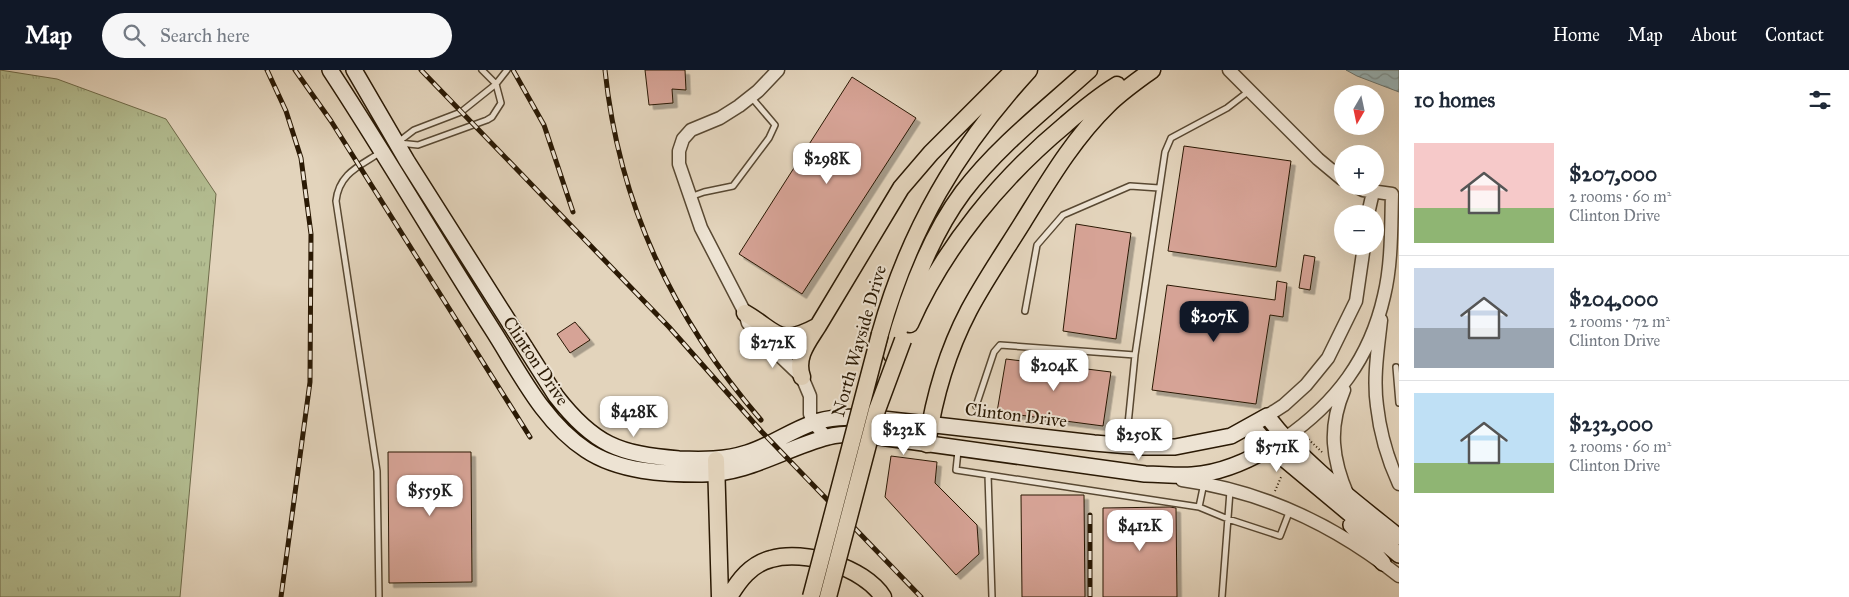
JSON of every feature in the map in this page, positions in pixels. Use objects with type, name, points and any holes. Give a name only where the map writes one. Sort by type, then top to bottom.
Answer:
[{"type":"main road","name":"Clinton Drive","points":[[330,70],[383,151],[449,263],[542,407],[563,432],[579,446],[598,457],[620,465],[665,472],[754,465],[826,437],[858,434],[1145,474],[1193,475],[1204,478],[1243,462],[1284,439]]},
{"type":"main road","name":"Clinton Drive","points":[[354,70],[397,143],[556,396],[576,421],[602,440],[636,454],[684,459],[717,467],[732,457],[762,448],[813,422],[836,418],[866,417],[1126,446],[1175,447],[1231,436],[1267,416]]},
{"type":"main road","points":[[802,377],[800,358],[901,188],[930,153],[1014,70]]},
{"type":"main road","name":"North Wayside Drive","points":[[811,597],[880,334],[903,263],[933,200],[976,133],[1029,70]]},
{"type":"main road","points":[[900,339],[923,263],[942,223],[960,197],[997,154],[1089,70]]},
{"type":"main road","points":[[927,444],[939,385],[954,344],[970,309],[1042,191],[1072,148],[1109,104],[1144,72]]},
{"type":"main road","name":"North Wayside Drive","points":[[828,597],[877,410],[900,339],[924,295],[947,257],[988,202],[1034,151],[1077,114],[1114,87],[1144,72]]},
{"type":"main road","points":[[383,151],[397,143]]},
{"type":"main road","points":[[745,313],[778,335],[794,337],[818,326]]},
{"type":"main road","points":[[1267,416],[1284,439],[1348,496],[1399,536]]},
{"type":"main road","points":[[1252,426],[1271,448],[1399,555]]},
{"type":"main road","points":[[959,448],[962,428]]},
{"type":"main road","points":[[1122,471],[1126,446]]},
{"type":"main road","points":[[717,467],[720,597]]},
{"type":"main road","points":[[1326,495],[1383,563]]},
{"type":"main road","points":[[1373,516],[1399,531]]},
{"type":"main road","points":[[729,597],[738,582],[748,571],[770,559],[783,556],[816,560],[845,568],[870,582],[883,597]]},
{"type":"street","points":[[778,70],[752,97],[720,118],[691,130],[683,139],[679,151],[679,164],[707,244],[745,313],[748,322],[757,334],[802,377],[810,396],[810,414],[813,422],[826,437]]},
{"type":"street","points":[[1230,70],[1318,159],[1334,172]]},
{"type":"street","points":[[1395,192],[1377,364],[1377,406],[1383,438],[1399,484]]},
{"type":"street","points":[[1267,416],[1306,385],[1328,358],[1356,301],[1363,255]]},
{"type":"street","points":[[1348,496],[1338,474],[1334,450],[1334,426],[1338,402],[1375,327],[1384,295]]},
{"type":"street","points":[[1284,439],[1306,425],[1328,405],[1348,380]]},
{"type":"street","points":[[1204,478],[1230,490],[1290,509],[1326,526],[1383,563],[1399,576]]},
{"type":"lane","points":[[397,143],[418,145],[492,117],[501,103],[496,84],[482,70]]},
{"type":"lane","points":[[397,143],[414,130],[462,112],[496,84],[507,70]]},
{"type":"lane","points":[[1126,446],[1134,355],[1165,152],[1171,138],[1226,108],[1250,90]]},
{"type":"lane","points":[[690,197],[733,186],[769,138],[774,125],[752,97]]},
{"type":"lane","points":[[379,597],[377,471],[336,201],[339,185],[347,174],[383,151]]},
{"type":"lane","points":[[1025,311],[1037,245],[1063,216],[1130,186],[1159,188]]},
{"type":"lane","points":[[976,406],[994,352],[1000,345],[1134,355]]},
{"type":"lane","points":[[1396,367],[1399,403]]},
{"type":"lane","points":[[959,448],[956,470],[1199,507],[1228,519],[1280,536],[1290,509]]},
{"type":"lane","points":[[988,475],[992,597]]},
{"type":"lane","points":[[1199,507],[1204,478]]},
{"type":"lane","points":[[1222,597],[1230,490]]},
{"type":"path","points":[[1304,434],[1307,440],[1325,455]]},
{"type":"path","points":[[1272,498],[1284,470]]},
{"type":"green space","points":[[0,70],[57,79],[166,119],[216,194],[180,597],[0,597]]},
{"type":"water","points":[[1346,70],[1399,70],[1399,92],[1384,85],[1357,76]]},
{"type":"building","points":[[645,70],[685,70],[686,90],[672,89],[673,103],[649,105]]},
{"type":"building","points":[[852,77],[916,118],[802,294],[739,254]]},
{"type":"building","points":[[1184,146],[1291,161],[1276,267],[1168,251]]},
{"type":"building","points":[[1076,224],[1131,233],[1116,339],[1063,331]]},
{"type":"building","points":[[1304,255],[1315,257],[1310,290],[1299,288]]},
{"type":"building","points":[[1277,281],[1287,283],[1283,317],[1270,315],[1256,404],[1152,390],[1167,285],[1275,300]]},
{"type":"building","points":[[575,322],[590,340],[570,353],[557,334]]},
{"type":"building","points":[[1006,359],[1111,372],[1103,426],[997,412]]},
{"type":"building","points":[[388,452],[471,452],[472,582],[389,583]]},
{"type":"building","points":[[891,456],[937,462],[935,483],[977,525],[979,554],[956,575],[885,497]]},
{"type":"building","points":[[1021,495],[1084,495],[1085,597],[1022,597]]},
{"type":"building","points":[[1103,508],[1176,508],[1177,597],[1103,597]]},
{"type":"railway","points":[[267,70],[286,111],[301,158],[311,234],[310,382],[281,597]]},
{"type":"railway","points":[[295,70],[331,121],[530,437]]},
{"type":"railway","points":[[421,70],[669,327],[762,432],[921,597]]},
{"type":"railway","points":[[513,70],[544,125],[573,212]]},
{"type":"railway","points":[[605,70],[612,120],[623,167],[637,213],[655,257],[701,341],[761,420]]},
{"type":"railway","points":[[1090,515],[1090,597]]}]
